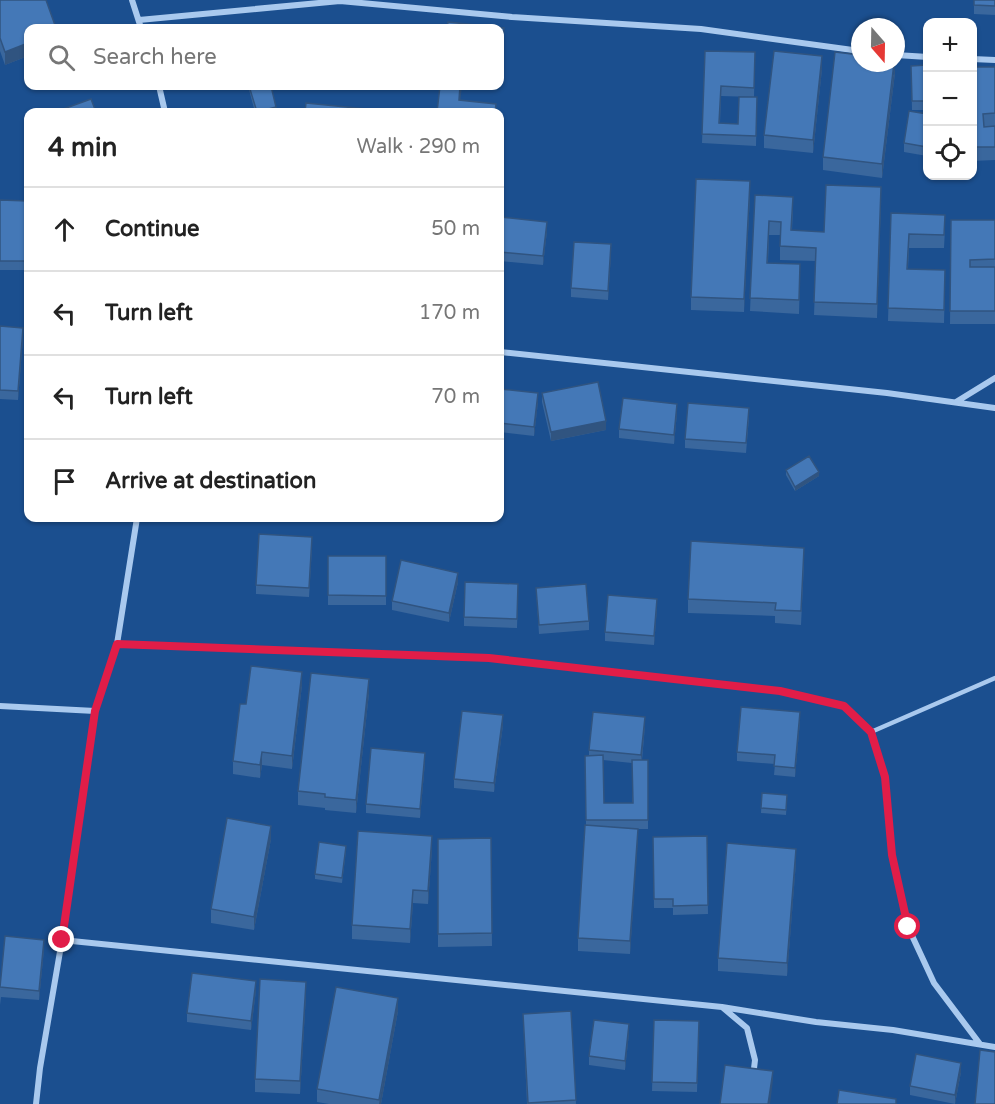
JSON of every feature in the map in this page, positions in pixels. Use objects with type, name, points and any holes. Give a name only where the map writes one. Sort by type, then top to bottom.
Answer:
[{"type":"street","points":[[132,0],[140,24]]},
{"type":"street","points":[[139,20],[340,1],[512,17],[701,29],[851,50]]},
{"type":"street","points":[[905,56],[923,57]]},
{"type":"street","points":[[977,58],[995,60]]},
{"type":"street","points":[[160,90],[164,108]]},
{"type":"street","points":[[504,352],[995,408]]},
{"type":"street","points":[[956,402],[995,378]]},
{"type":"street","points":[[36,1104],[95,711],[117,644],[136,522]]},
{"type":"street","points":[[117,644],[489,658],[780,691],[844,706],[871,732],[885,777],[892,855],[908,927],[934,983],[980,1044]]},
{"type":"street","points":[[0,706],[95,711]]},
{"type":"street","points":[[62,940],[722,1007],[816,1022],[893,1030],[995,1047]]},
{"type":"street","points":[[722,1007],[747,1028],[755,1060],[753,1082]]},
{"type":"lane","points":[[871,732],[995,678]]},
{"type":"building","points":[[0,0],[46,0],[55,24],[24,24],[24,45],[5,52],[0,38]]},
{"type":"building","points":[[974,0],[995,0],[995,6],[974,5]]},
{"type":"building","points":[[705,51],[755,52],[754,88],[721,86],[719,123],[738,124],[739,97],[757,97],[756,136],[702,134]]},
{"type":"building","points":[[774,51],[822,56],[813,140],[764,135]]},
{"type":"building","points":[[835,52],[851,54],[851,72],[893,72],[882,164],[823,157]]},
{"type":"building","points":[[923,65],[923,101],[912,101],[911,66]]},
{"type":"building","points":[[977,67],[995,67],[995,113],[983,114],[984,127],[995,126],[995,147],[977,147]]},
{"type":"building","points":[[250,90],[272,90],[276,107],[256,108]]},
{"type":"building","points":[[440,90],[460,90],[459,100],[496,104],[496,108],[437,108]]},
{"type":"building","points":[[91,99],[94,108],[66,108]]},
{"type":"building","points":[[306,103],[356,108],[305,108]]},
{"type":"building","points":[[909,111],[923,113],[923,146],[904,143]]},
{"type":"building","points":[[696,179],[750,181],[744,299],[691,297]]},
{"type":"building","points":[[826,185],[881,187],[877,304],[814,302],[816,248],[780,246],[781,222],[769,221],[767,263],[800,264],[799,300],[750,298],[755,195],[793,197],[791,230],[824,232]]},
{"type":"building","points":[[0,200],[24,201],[24,261],[0,261]]},
{"type":"building","points":[[891,213],[945,215],[944,235],[909,234],[907,269],[945,270],[944,310],[888,308]]},
{"type":"building","points":[[504,217],[547,222],[543,256],[504,252]]},
{"type":"building","points":[[951,220],[995,220],[995,259],[970,260],[970,267],[995,267],[995,311],[950,311]]},
{"type":"building","points":[[574,242],[611,244],[608,291],[571,288]]},
{"type":"building","points":[[0,326],[23,328],[18,391],[0,390]]},
{"type":"building","points":[[598,382],[606,421],[551,432],[542,393]]},
{"type":"building","points":[[504,389],[538,393],[534,427],[504,423]]},
{"type":"building","points":[[623,398],[677,404],[674,435],[619,429]]},
{"type":"building","points":[[688,403],[749,408],[746,443],[685,439]]},
{"type":"building","points":[[809,456],[819,472],[795,487],[786,470]]},
{"type":"building","points":[[259,534],[312,537],[309,588],[256,585]]},
{"type":"building","points":[[691,541],[804,548],[801,611],[775,610],[776,603],[688,599]]},
{"type":"building","points":[[328,556],[386,556],[386,596],[328,595]]},
{"type":"building","points":[[401,560],[458,573],[449,613],[392,601]]},
{"type":"building","points":[[465,582],[518,584],[517,619],[464,617]]},
{"type":"building","points":[[586,584],[589,621],[539,625],[536,588]]},
{"type":"building","points":[[608,595],[657,599],[654,636],[605,632]]},
{"type":"building","points":[[251,666],[302,672],[292,756],[262,752],[260,765],[233,761],[240,704],[246,704]]},
{"type":"building","points":[[311,673],[369,679],[356,800],[298,791]]},
{"type":"building","points":[[741,707],[800,712],[795,768],[774,766],[775,755],[737,752]]},
{"type":"building","points":[[462,711],[503,715],[494,783],[454,779]]},
{"type":"building","points":[[593,712],[645,717],[641,755],[589,750]]},
{"type":"building","points":[[371,748],[425,753],[420,809],[366,804]]},
{"type":"building","points":[[603,755],[604,803],[633,803],[632,760],[648,760],[648,820],[586,820],[585,756]]},
{"type":"building","points":[[762,793],[787,795],[786,810],[761,808]]},
{"type":"building","points":[[227,818],[271,826],[254,917],[211,909]]},
{"type":"building","points":[[585,825],[638,829],[630,941],[578,938]]},
{"type":"building","points":[[358,831],[432,836],[428,891],[413,890],[410,929],[352,925]]},
{"type":"building","points":[[707,836],[708,905],[673,906],[673,899],[654,899],[653,837]]},
{"type":"building","points":[[491,838],[492,933],[438,934],[438,839]]},
{"type":"building","points":[[319,842],[346,846],[342,878],[315,874]]},
{"type":"building","points":[[727,843],[796,849],[787,963],[718,958]]},
{"type":"building","points":[[5,936],[44,940],[39,991],[0,987]]},
{"type":"building","points":[[192,973],[256,981],[251,1021],[187,1013]]},
{"type":"building","points":[[260,979],[306,982],[300,1081],[255,1079]]},
{"type":"building","points":[[336,987],[398,998],[379,1100],[317,1089]]},
{"type":"building","points":[[571,1011],[576,1100],[528,1103],[523,1014]]},
{"type":"building","points":[[594,1020],[629,1024],[625,1061],[589,1056]]},
{"type":"building","points":[[654,1020],[699,1021],[697,1083],[652,1082]]},
{"type":"building","points":[[980,1050],[995,1052],[995,1104],[975,1104]]},
{"type":"building","points":[[916,1054],[961,1063],[955,1095],[910,1086]]},
{"type":"building","points":[[725,1065],[773,1071],[768,1104],[720,1104]]},
{"type":"building","points":[[839,1090],[896,1099],[896,1104],[837,1104]]},
{"type":"route","points":[[62,940],[95,711],[117,644],[489,658],[780,691],[844,706],[871,732],[885,777],[892,855],[908,927]]}]
